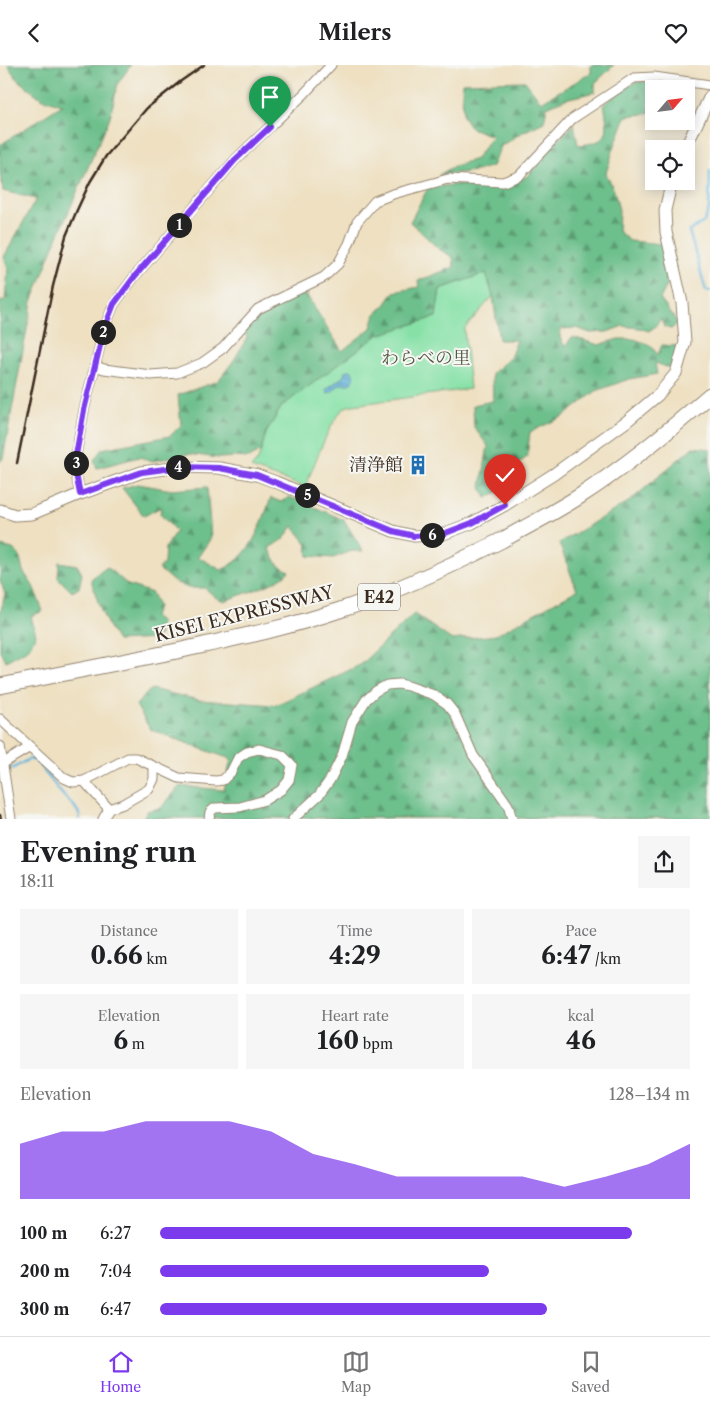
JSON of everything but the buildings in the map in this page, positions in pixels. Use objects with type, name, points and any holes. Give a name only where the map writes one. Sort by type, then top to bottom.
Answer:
[{"type":"highway","name":"KISEI EXPRESSWAY","points":[[0,685],[268,631],[339,611],[384,595],[427,577],[483,549],[532,524],[580,496],[658,440],[710,395]]},
{"type":"street","points":[[80,494],[76,474],[76,455],[84,410],[104,329],[114,304],[135,276],[235,160],[304,94],[331,65]]},
{"type":"street","points":[[95,366],[104,369],[151,375],[177,373],[202,363],[222,348],[258,309],[324,277],[338,264],[349,244],[357,222],[376,201],[393,193],[448,179],[503,182],[519,175],[572,119],[634,78],[654,77],[710,85]]},
{"type":"street","points":[[689,140],[710,96]]},
{"type":"street","points":[[0,509],[15,515],[32,515],[80,494],[142,472],[180,467],[219,468],[257,475],[393,531],[414,536],[443,534],[472,523],[554,475],[627,421],[658,395],[676,373],[685,342],[682,303],[666,232],[665,211],[670,190]]},
{"type":"street","points":[[292,819],[319,795],[330,780],[342,756],[352,722],[366,700],[376,691],[387,685],[399,684],[434,695],[447,703],[455,713],[474,755],[508,805],[512,819]]},
{"type":"street","points":[[0,719],[64,777],[73,782],[84,781],[128,758],[136,758],[179,778],[216,781],[223,781],[231,772],[238,758],[246,752],[259,749],[282,755],[292,765],[289,780],[281,790],[265,800],[240,807],[215,808],[210,812],[209,819]]},
{"type":"street","points":[[0,746],[11,819]]},
{"type":"street","points":[[2,763],[30,747]]},
{"type":"street","points":[[103,819],[109,809],[124,804],[149,789],[154,779],[154,767]]},
{"type":"street","points":[[84,781],[109,809]]},
{"type":"green space","points":[[7,65],[131,65],[118,83],[110,117],[57,238],[32,302],[3,458],[0,462],[0,302],[5,300],[8,268],[4,257],[36,199],[3,191],[0,173],[0,145],[62,105],[41,98],[19,81]]},
{"type":"green space","points":[[591,65],[614,65],[595,83],[595,92],[565,99],[547,107],[544,122],[521,133],[501,146],[492,166],[476,171],[439,175],[454,166],[476,159],[492,136],[471,128],[463,116],[462,83],[525,81],[541,102],[591,73]]},
{"type":"green space","points":[[636,82],[645,82],[645,114],[626,116],[606,173],[614,191],[619,210],[618,231],[630,241],[663,244],[670,279],[660,299],[678,323],[671,329],[664,327],[661,318],[656,326],[649,331],[623,326],[607,332],[590,333],[577,328],[560,329],[560,338],[565,347],[572,337],[599,345],[618,339],[634,339],[650,345],[658,355],[662,345],[677,346],[677,352],[670,368],[655,363],[657,374],[629,379],[596,391],[564,416],[530,432],[527,457],[515,466],[511,485],[486,498],[481,487],[488,446],[474,427],[473,405],[493,401],[492,373],[510,358],[517,340],[499,340],[493,296],[486,273],[440,289],[436,317],[378,335],[282,406],[266,433],[261,451],[249,458],[219,458],[188,454],[153,461],[139,457],[97,468],[94,460],[102,449],[170,436],[181,425],[178,395],[218,381],[234,360],[247,338],[245,329],[261,314],[304,291],[342,351],[371,328],[375,314],[385,305],[394,292],[419,287],[418,281],[454,267],[453,257],[439,249],[410,222],[428,188],[459,184],[503,187],[528,176],[574,124],[578,145],[597,142],[602,139],[607,129],[604,104]]},
{"type":"green space","name":"わらべの里","points":[[486,273],[493,296],[464,329],[470,389],[346,407],[334,421],[305,487],[251,468],[258,460],[266,433],[282,406],[378,334],[435,317],[440,289]]},
{"type":"green space","points":[[693,447],[710,449],[710,818],[143,818],[147,811],[161,808],[180,786],[224,790],[231,759],[150,729],[136,705],[151,689],[199,700],[276,705],[360,665],[414,614],[452,640],[496,635],[577,590],[559,543],[630,501]]},
{"type":"green space","points":[[138,484],[172,490],[207,487],[211,538],[198,557],[221,570],[231,565],[240,557],[254,540],[271,498],[281,502],[289,497],[344,520],[363,551],[352,551],[333,558],[308,556],[307,544],[293,526],[284,539],[269,548],[278,565],[289,571],[277,581],[224,601],[215,597],[205,588],[188,588],[173,581],[159,569],[164,563],[165,548],[176,531],[160,514],[161,507],[144,516],[122,488]]},
{"type":"green space","points":[[0,546],[13,549],[19,555],[23,571],[33,586],[43,611],[31,616],[36,635],[29,648],[6,661],[0,651],[0,614],[5,594],[0,580]]},
{"type":"green space","points":[[59,562],[77,565],[82,574],[79,588],[72,592],[58,578]]},
{"type":"green space","points":[[107,567],[128,585],[152,593],[158,607],[154,616],[161,623],[157,639],[117,641],[101,611],[91,579]]},
{"type":"water","points":[[351,370],[355,376],[353,382],[340,384],[328,393],[325,390],[344,376],[345,371]]},
{"type":"waterway","points":[[710,170],[709,209],[704,222],[689,231],[706,291],[710,291]]},
{"type":"waterway","points":[[10,770],[29,759],[36,761],[74,806],[80,815],[79,819]]},
{"type":"railway","points":[[17,463],[53,286],[66,236],[90,182],[106,156],[147,108],[204,65]]},
{"type":"railway","points":[[0,815],[1,819]]},
{"type":"place","name":"清浄館","points":[[418,465]]},
{"type":"route","points":[[270,127],[235,160],[135,276],[114,304],[104,329],[84,410],[76,455],[76,474],[80,494],[142,472],[180,467],[219,468],[257,475],[393,531],[414,536],[443,534],[472,523],[505,505]]}]
